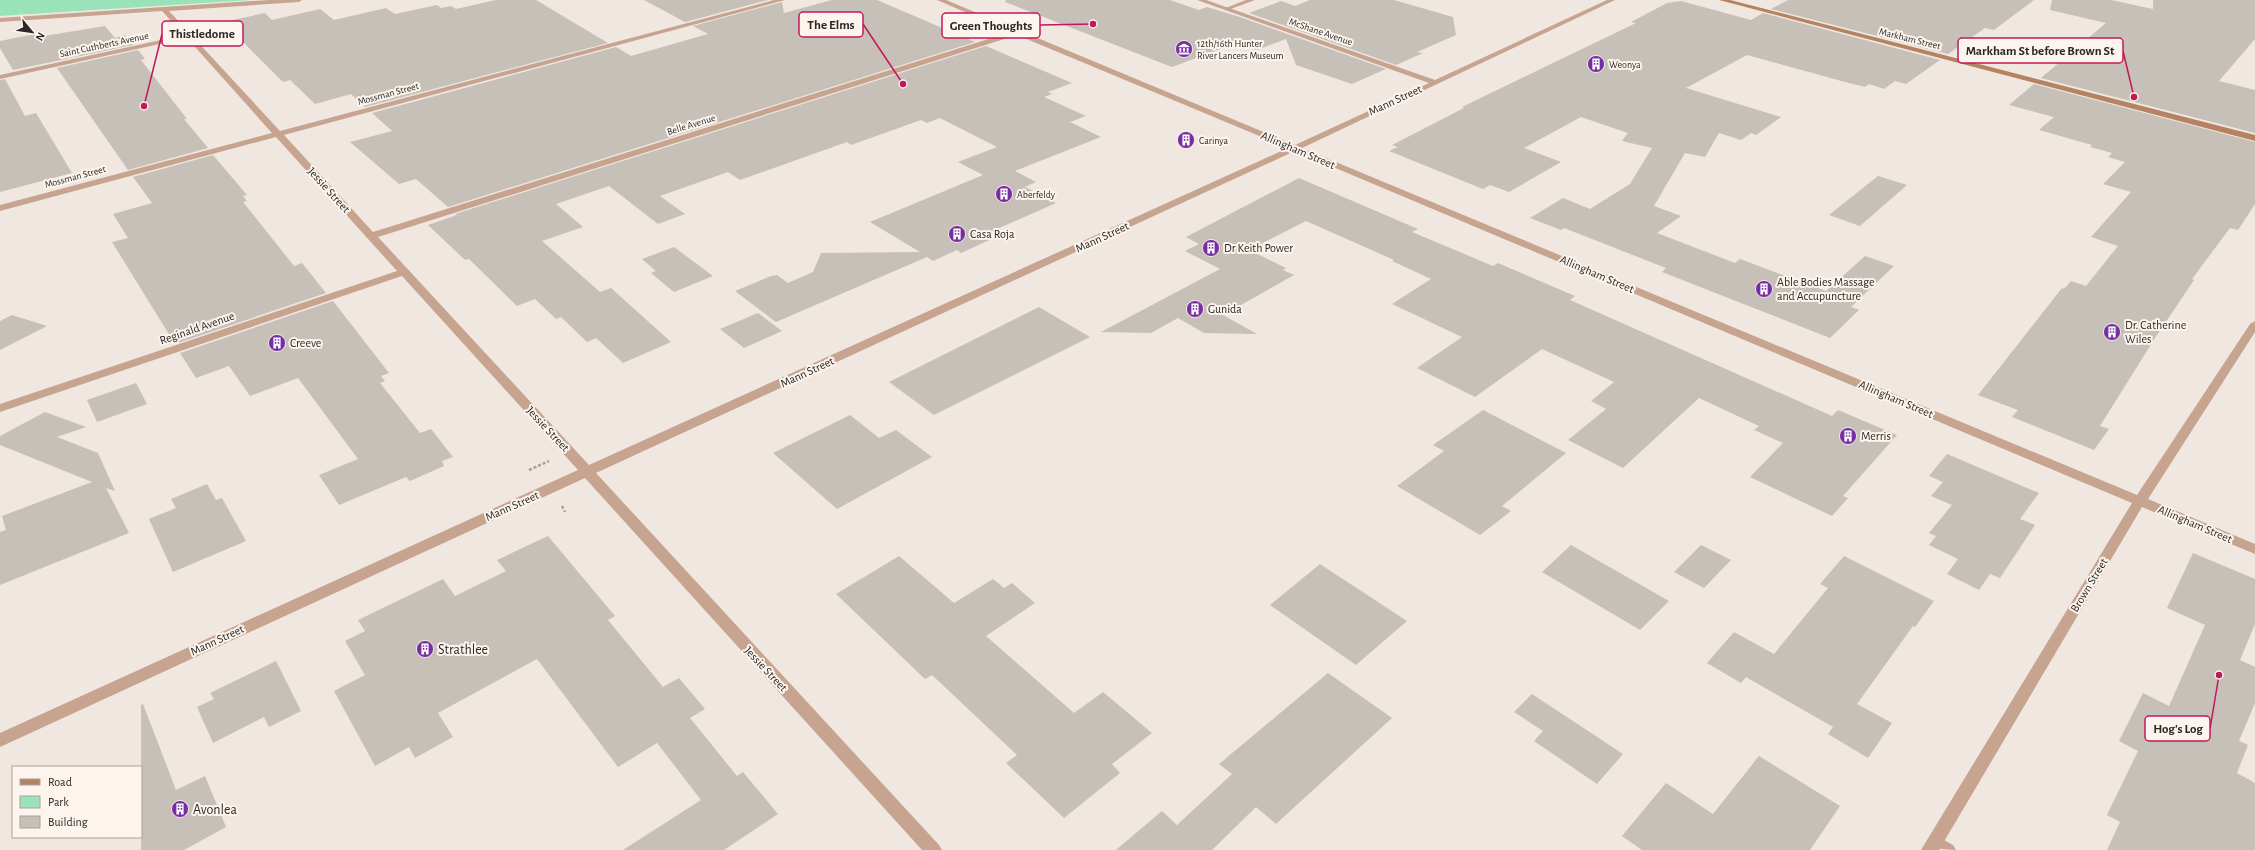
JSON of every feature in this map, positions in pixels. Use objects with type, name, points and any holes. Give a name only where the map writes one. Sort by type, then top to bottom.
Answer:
[{"type":"street","points":[[0,20],[299,0]]},
{"type":"street","name":"Mossman Street","points":[[0,208],[782,0]]},
{"type":"street","name":"Allingham Street","points":[[940,0],[2255,549]]},
{"type":"street","name":"McShane Avenue","points":[[1200,0],[1434,82]]},
{"type":"street","points":[[1226,9],[1252,0]]},
{"type":"street","name":"Mann Street","points":[[0,740],[1294,148],[1612,0]]},
{"type":"street","name":"Markham Street","points":[[1722,0],[2255,138]]},
{"type":"street","name":"Jessie Street","points":[[163,8],[933,850]]},
{"type":"street","name":"Belle Avenue","points":[[370,236],[1018,32]]},
{"type":"street","name":"Saint Cuthberts Avenue","points":[[0,77],[188,36]]},
{"type":"street","name":"Reginald Avenue","points":[[0,408],[403,272]]},
{"type":"street","name":"Brown Street","points":[[1938,848],[2140,501],[2255,324]]},
{"type":"path","points":[[529,470],[540,465]]},
{"type":"path","points":[[562,506],[565,512]]},
{"type":"green space","points":[[0,0],[251,0],[0,16]]},
{"type":"building","points":[[496,0],[536,0],[608,43],[365,107],[351,94],[315,104],[290,80],[283,82],[223,22],[265,13],[272,20],[320,9],[334,20],[386,8],[395,14],[437,5],[441,8],[451,6],[456,9]]},
{"type":"building","points":[[644,0],[768,0],[685,22]]},
{"type":"building","points":[[832,0],[877,0],[975,42],[448,207],[416,179],[399,184],[350,142],[392,131],[372,113],[616,47],[631,56],[708,34],[693,26],[782,2],[784,13]]},
{"type":"building","points":[[1006,0],[1170,0],[1199,10],[1207,7],[1240,17],[1386,69],[1352,84],[1296,65],[1286,39],[1257,50],[1236,43],[1172,67],[1005,2]]},
{"type":"building","points":[[1310,0],[1394,0],[1453,17],[1456,35],[1417,52],[1423,53],[1396,65],[1249,13],[1281,1],[1295,6]]},
{"type":"building","points":[[1788,0],[2034,0],[1994,30],[1985,28],[1948,54],[1771,9]]},
{"type":"building","points":[[2052,0],[2111,0],[2153,9],[2153,0],[2255,0],[2255,39],[2219,81],[2255,90],[2255,133],[2041,78],[2106,23],[2050,10]]},
{"type":"building","points":[[1681,1],[1751,20],[1763,13],[1940,60],[1906,84],[1895,81],[1884,89],[1869,84],[1865,87],[1747,55],[1686,88],[1781,117],[1756,135],[1751,133],[1741,140],[1719,133],[1705,157],[1685,153],[1654,206],[1681,216],[1657,233],[1735,263],[1740,259],[1826,291],[1865,256],[1894,266],[1851,307],[1859,310],[1830,338],[1662,272],[1666,268],[1564,228],[1561,230],[1530,218],[1563,198],[1590,209],[1630,184],[1652,148],[1622,141],[1628,133],[1581,117],[1524,148],[1561,162],[1509,192],[1490,185],[1483,189],[1389,151],[1398,147],[1392,145],[1464,108],[1462,107],[1636,23],[1631,22],[1667,3]]},
{"type":"building","points":[[105,26],[115,38],[125,35],[133,45],[13,70],[0,48],[0,41],[35,34],[38,37]]},
{"type":"building","points":[[986,46],[1072,83],[1048,92],[1052,94],[1044,97],[1086,116],[1070,122],[1101,137],[1015,171],[1036,182],[1025,187],[1056,203],[986,234],[994,238],[961,253],[957,250],[933,261],[927,257],[776,322],[735,291],[771,276],[777,275],[788,283],[813,272],[821,253],[920,252],[870,222],[983,175],[958,162],[997,147],[940,118],[927,123],[921,120],[851,145],[847,142],[740,180],[728,172],[660,196],[685,214],[658,224],[609,186],[556,204],[583,227],[542,241],[600,292],[611,288],[671,342],[623,363],[596,338],[587,342],[561,317],[556,319],[535,299],[517,306],[469,259],[465,260],[428,225],[457,215],[455,214]]},
{"type":"building","points":[[138,50],[145,59],[141,60],[187,119],[184,119],[208,148],[128,170],[57,68]]},
{"type":"building","points":[[5,79],[25,116],[36,113],[72,173],[0,192],[0,80]]},
{"type":"building","points":[[2034,84],[2255,142],[2255,204],[2238,230],[2230,228],[2192,279],[2194,280],[2155,338],[2100,426],[2109,429],[2094,450],[2012,417],[2018,410],[1978,395],[2062,288],[2064,289],[2071,281],[2086,286],[2118,246],[2091,237],[2131,192],[2103,184],[2125,162],[2108,157],[2112,153],[2090,147],[2092,145],[2039,130],[2054,117],[2009,105]]},
{"type":"building","points":[[213,155],[247,195],[243,196],[247,201],[243,202],[294,266],[302,263],[326,293],[175,344],[112,242],[128,238],[113,214],[152,203],[133,177]]},
{"type":"building","points":[[1878,176],[1907,185],[1860,226],[1829,215]]},
{"type":"building","points":[[1299,178],[1418,229],[1412,232],[1493,266],[1498,263],[1575,296],[1570,300],[1832,416],[1838,410],[1897,435],[1843,496],[1848,498],[1832,516],[1750,477],[1783,443],[1754,430],[1759,426],[1699,398],[1623,468],[1568,440],[1606,409],[1591,401],[1614,382],[1542,349],[1475,397],[1417,368],[1462,337],[1392,304],[1431,279],[1392,261],[1394,260],[1306,221],[1249,250],[1286,268],[1283,270],[1294,275],[1223,315],[1257,334],[1204,333],[1178,318],[1151,333],[1101,332],[1220,269],[1185,251],[1199,244],[1186,237]]},
{"type":"building","points":[[674,247],[713,276],[674,292],[651,273],[656,271],[642,259]]},
{"type":"building","points":[[333,301],[389,373],[381,376],[385,381],[380,383],[420,433],[431,429],[453,457],[442,461],[444,466],[410,481],[406,477],[339,505],[319,475],[358,459],[298,378],[250,396],[229,366],[196,378],[180,353]]},
{"type":"building","points":[[1039,307],[1090,337],[934,415],[889,382]]},
{"type":"building","points":[[758,313],[782,331],[744,348],[720,329]]},
{"type":"building","points":[[12,315],[47,326],[0,350],[0,321]]},
{"type":"building","points":[[136,383],[147,404],[97,422],[87,400]]},
{"type":"building","points":[[1483,410],[1566,453],[1502,506],[1511,511],[1480,535],[1397,486],[1444,451],[1433,445]]},
{"type":"building","points":[[45,412],[86,427],[57,437],[98,453],[115,491],[106,488],[129,533],[0,585],[0,532],[6,530],[2,516],[92,482],[0,445],[0,436]]},
{"type":"building","points":[[850,415],[879,438],[896,430],[932,457],[837,509],[773,453]]},
{"type":"building","points":[[1947,454],[2039,493],[2020,519],[2035,525],[2000,578],[1990,574],[1979,590],[1947,574],[1958,559],[1929,545],[1936,536],[1929,533],[1952,505],[1931,496],[1943,482],[1929,476]]},
{"type":"building","points":[[207,484],[216,500],[222,498],[246,541],[173,572],[149,519],[176,508],[171,499]]},
{"type":"building","points":[[548,536],[615,616],[608,620],[663,687],[679,678],[705,709],[690,718],[737,776],[743,772],[778,814],[724,850],[623,850],[701,800],[657,743],[618,767],[537,659],[438,713],[453,737],[415,758],[409,747],[375,766],[334,691],[365,675],[345,641],[365,631],[358,620],[443,579],[455,596],[506,571],[497,560]]},
{"type":"building","points":[[1571,545],[1669,601],[1640,630],[1542,572]]},
{"type":"building","points":[[1701,545],[1731,560],[1704,588],[1674,572]]},
{"type":"building","points":[[2193,553],[2255,579],[2255,624],[2240,660],[2255,667],[2255,703],[2239,741],[2248,745],[2237,773],[2255,783],[2255,850],[2107,850],[2120,822],[2107,815],[2138,751],[2119,741],[2143,693],[2169,706],[2205,625],[2167,608]]},
{"type":"building","points":[[899,556],[954,603],[993,579],[1004,588],[1012,583],[1035,603],[986,636],[1074,713],[1103,692],[1152,733],[1112,764],[1120,773],[1064,818],[1006,763],[1017,755],[932,675],[925,679],[836,594]]},
{"type":"building","points":[[1844,556],[1934,601],[1915,627],[1913,626],[1857,704],[1892,723],[1868,758],[1828,734],[1833,727],[1746,677],[1741,683],[1707,663],[1734,632],[1774,654],[1828,588],[1820,584]]},
{"type":"building","points":[[1320,564],[1407,621],[1356,665],[1270,605]]},
{"type":"building","points":[[276,661],[301,711],[269,727],[264,717],[213,743],[197,707],[214,699],[210,693]]},
{"type":"building","points":[[1328,673],[1392,718],[1276,824],[1256,807],[1212,850],[1116,850],[1162,811],[1177,825],[1232,774],[1219,764]]},
{"type":"building","points":[[1532,694],[1623,754],[1597,784],[1534,741],[1543,731],[1514,712]]},
{"type":"building","name":"Avonlea","points":[[143,704],[176,790],[205,776],[226,827],[184,850],[141,850],[141,705]]},
{"type":"building","points":[[1759,756],[1840,806],[1810,850],[1642,850],[1622,836],[1666,783],[1713,814]]},
{"type":"place","name":"Green Thoughts","points":[[1093,24]]},
{"type":"place","name":"12th/16th Hunter River Lancers Museum","points":[[1184,49]]},
{"type":"place","name":"Weonya","points":[[1596,64]]},
{"type":"place","name":"The Elms","points":[[903,84]]},
{"type":"place","name":"Markham St before Brown St","points":[[2134,97]]},
{"type":"place","name":"Thistledome","points":[[144,106]]},
{"type":"place","name":"Carinya","points":[[1186,140]]},
{"type":"place","name":"Aberfeldy","points":[[1004,194]]},
{"type":"place","name":"Casa Roja","points":[[957,234]]},
{"type":"place","name":"Dr Keith Power","points":[[1211,248]]},
{"type":"place","name":"Able Bodies Massage and Accupuncture","points":[[1764,289]]},
{"type":"place","name":"Gunida","points":[[1195,309]]},
{"type":"place","name":"Dr. Catherine Wiles","points":[[2112,332]]},
{"type":"place","name":"Creeve","points":[[277,343]]},
{"type":"place","name":"Merris","points":[[1848,436]]},
{"type":"place","name":"Strathlee","points":[[425,649]]},
{"type":"place","name":"Hog's Log","points":[[2219,675]]},
{"type":"place","name":"Avonlea","points":[[180,809]]}]
